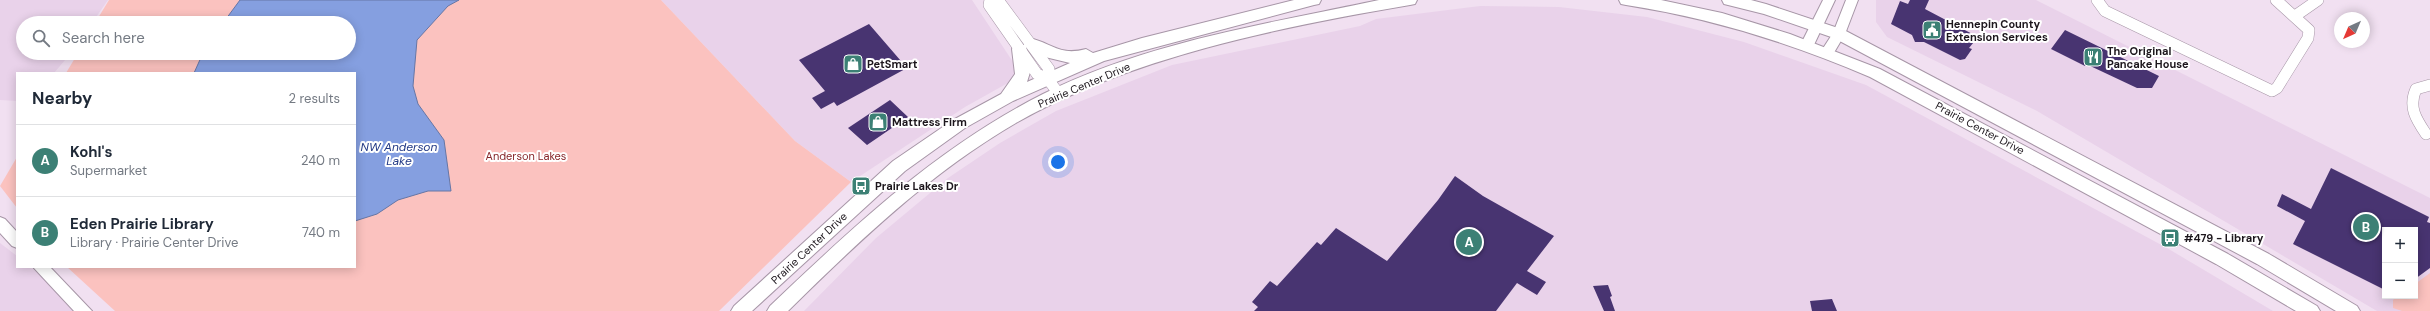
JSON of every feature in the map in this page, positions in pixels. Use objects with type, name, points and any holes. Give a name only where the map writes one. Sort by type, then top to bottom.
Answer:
[{"type":"main road","name":"Prairie Center Drive","points":[[740,311],[899,166],[959,124],[995,104],[1047,78],[1099,57],[1183,33],[1314,0]]},
{"type":"main road","name":"Prairie Center Drive","points":[[776,311],[881,211],[912,186],[983,136],[1059,94],[1136,64],[1188,48],[1380,4],[1410,0]]},
{"type":"main road","name":"Prairie Center Drive","points":[[1626,0],[1710,17],[1807,46],[1875,73],[2222,259],[2311,311]]},
{"type":"main road","name":"Prairie Center Drive","points":[[1729,0],[1818,26],[1839,34],[2263,259],[2351,311]]},
{"type":"main road","points":[[995,104],[1018,85],[1024,75],[1024,46],[1056,56],[1074,58],[1129,41],[1183,33]]},
{"type":"street","points":[[990,0],[989,5],[1024,46]]},
{"type":"street","points":[[998,0],[1024,46],[1037,74],[1047,78],[1059,94]]},
{"type":"street","points":[[1807,46],[1818,26],[1829,0]]},
{"type":"street","points":[[1827,53],[1839,34],[1852,0]]},
{"type":"street","points":[[2097,0],[2099,5],[2105,11],[2272,91],[2277,88],[2308,38],[2309,30],[2276,0]]},
{"type":"street","points":[[2295,16],[2318,0]]},
{"type":"street","points":[[2426,134],[2410,110],[2412,96],[2416,89],[2430,85]]},
{"type":"street","points":[[0,223],[16,241]]},
{"type":"street","points":[[41,268],[84,311]]},
{"type":"shaded area","points":[[0,0],[108,0],[97,16],[16,16],[16,60],[65,60],[55,72],[16,72],[16,101],[0,100]]},
{"type":"shaded area","points":[[661,0],[972,0],[1015,65],[1015,79],[965,107],[851,182],[795,141]]},
{"type":"shaded area","points":[[1876,0],[2036,0],[2430,198],[2430,311],[2377,311],[2037,111],[1887,37],[1876,22]]},
{"type":"shaded area","points":[[1480,6],[1559,7],[1647,17],[1744,42],[1866,85],[2167,248],[2273,311],[804,311],[876,238],[948,178],[1000,143],[1056,111],[1172,65],[1360,26],[1376,19]]},
{"type":"shaded area","points":[[0,243],[16,255],[16,268],[31,268],[56,288],[79,311],[0,311]]},
{"type":"green space","name":"Anderson Lakes","points":[[109,0],[661,0],[795,141],[851,182],[719,311],[115,311],[68,268],[356,268],[356,72],[67,72],[74,60],[356,60],[356,16],[99,16]]},
{"type":"green space","points":[[16,159],[16,207],[0,186]]},
{"type":"green space","points":[[2430,273],[2430,311],[2402,311],[2393,308],[2394,299],[2418,299],[2418,282]]},
{"type":"water","name":"NW Anderson Lake","points":[[240,0],[459,0],[448,6],[417,40],[413,86],[418,104],[444,140],[451,191],[428,191],[398,200],[377,214],[356,221],[356,72],[194,72],[200,60],[356,60],[356,16],[228,16]]},
{"type":"building","name":"Hennepin County Extension Services","points":[[1910,0],[1929,0],[1925,9],[1978,37],[1969,48],[1972,49],[1965,59],[1960,60],[1924,42],[1915,42],[1912,35],[1891,24],[1900,1],[1908,4]]},
{"type":"building","name":"PetSmart","points":[[869,24],[907,68],[837,106],[834,102],[821,109],[812,98],[825,91],[799,60]]},
{"type":"building","name":"The Original Pancake House","points":[[2065,30],[2159,76],[2152,88],[2137,88],[2086,64],[2085,66],[2051,49]]},
{"type":"building","name":"Mattress Firm","points":[[890,100],[908,117],[867,145],[848,128]]},
{"type":"building","points":[[2331,168],[2429,217],[2427,222],[2430,223],[2430,268],[2418,277],[2418,227],[2382,227],[2382,288],[2293,244],[2305,221],[2277,206],[2282,194],[2311,209]]},
{"type":"building","points":[[1455,176],[1483,196],[1554,236],[1527,271],[1546,282],[1537,295],[1517,283],[1496,311],[1254,311],[1258,307],[1252,302],[1270,281],[1277,286],[1317,242],[1321,245],[1336,228],[1387,261],[1438,200]]},
{"type":"building","points":[[1608,285],[1615,311],[1604,311],[1593,286]]},
{"type":"building","points":[[1832,299],[1837,311],[1812,311],[1810,301]]},
{"type":"place","name":"Hennepin County Extension Services","points":[[1932,30]]},
{"type":"place","name":"The Original Pancake House","points":[[2093,57]]},
{"type":"place","name":"PetSmart","points":[[853,64]]},
{"type":"place","name":"Mattress Firm","points":[[878,122]]},
{"type":"place","name":"Prairie Lakes Dr","points":[[861,186]]},
{"type":"place","name":"Eden Prairie Library","points":[[2366,227]]},
{"type":"place","name":"#479 - Library","points":[[2170,238]]},
{"type":"place","name":"Kohl's","points":[[1469,242]]}]
